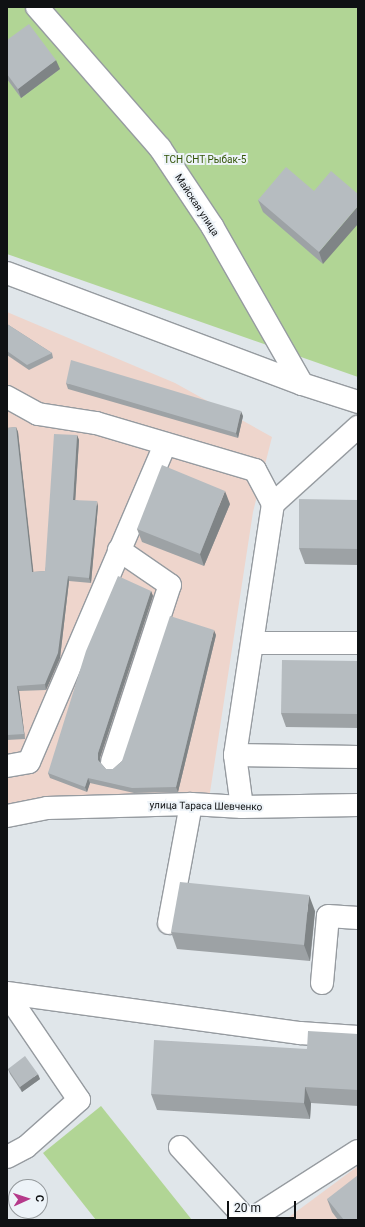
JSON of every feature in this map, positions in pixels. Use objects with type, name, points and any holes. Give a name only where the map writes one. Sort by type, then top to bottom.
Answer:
[{"type":"street","name":"Майская улица","points":[[37,7],[160,148],[212,226],[302,384]]},
{"type":"street","points":[[7,273],[302,384],[358,402]]},
{"type":"street","points":[[7,398],[38,414],[96,423],[255,470],[273,504],[254,643],[236,755],[242,807]]},
{"type":"street","points":[[273,504],[358,427]]},
{"type":"street","points":[[7,766],[28,762],[165,444]]},
{"type":"street","points":[[112,762],[170,585],[119,550]]},
{"type":"street","points":[[254,643],[358,643]]},
{"type":"street","points":[[236,755],[358,757]]},
{"type":"street","points":[[169,923],[191,804]]},
{"type":"street","name":"улица Тараса Шевченко","points":[[7,816],[47,808],[191,804],[242,807],[358,805]]},
{"type":"street","points":[[322,983],[328,916],[358,918]]},
{"type":"street","points":[[7,993],[300,1033],[358,1037]]},
{"type":"street","points":[[7,993],[79,1100],[26,1147],[7,1157]]},
{"type":"street","points":[[180,1147],[249,1220],[358,1151]]},
{"type":"shaded area","points":[[7,312],[175,383],[272,437],[253,512],[207,812],[7,803]]},
{"type":"shaded area","points":[[358,1166],[358,1220],[285,1220]]},
{"type":"green space","name":"ТСН СНТ Рыбак-5","points":[[7,7],[358,7],[358,377],[7,254]]},
{"type":"green space","points":[[101,1106],[192,1220],[96,1220],[43,1153]]},
{"type":"building","points":[[29,24],[56,60],[18,89],[7,74],[7,40]]},
{"type":"building","points":[[286,167],[314,191],[331,171],[358,194],[358,206],[319,252],[258,200]]},
{"type":"building","points":[[7,324],[52,353],[27,365],[7,351]]},
{"type":"building","points":[[71,360],[241,411],[236,433],[66,383]]},
{"type":"building","points":[[16,427],[32,572],[45,571],[54,434],[77,435],[73,500],[97,501],[89,578],[68,576],[58,653],[45,684],[17,686],[24,734],[7,735],[7,428]]},
{"type":"building","points":[[162,465],[225,491],[200,554],[137,529]]},
{"type":"building","points":[[299,499],[358,500],[358,549],[299,548]]},
{"type":"building","points":[[118,576],[151,591],[98,753],[98,760],[106,769],[113,769],[122,761],[170,616],[214,630],[176,787],[132,788],[88,778],[85,787],[48,773],[86,651]]},
{"type":"building","points":[[282,660],[358,661],[358,714],[281,713]]},
{"type":"building","points":[[180,882],[309,895],[304,945],[171,932]]},
{"type":"building","points":[[308,1031],[358,1034],[358,1090],[305,1087],[304,1103],[151,1094],[154,1040],[307,1049]]},
{"type":"building","points":[[25,1056],[38,1074],[20,1087],[8,1069]]},
{"type":"building","points":[[358,1175],[358,1220],[344,1220],[327,1199]]}]
